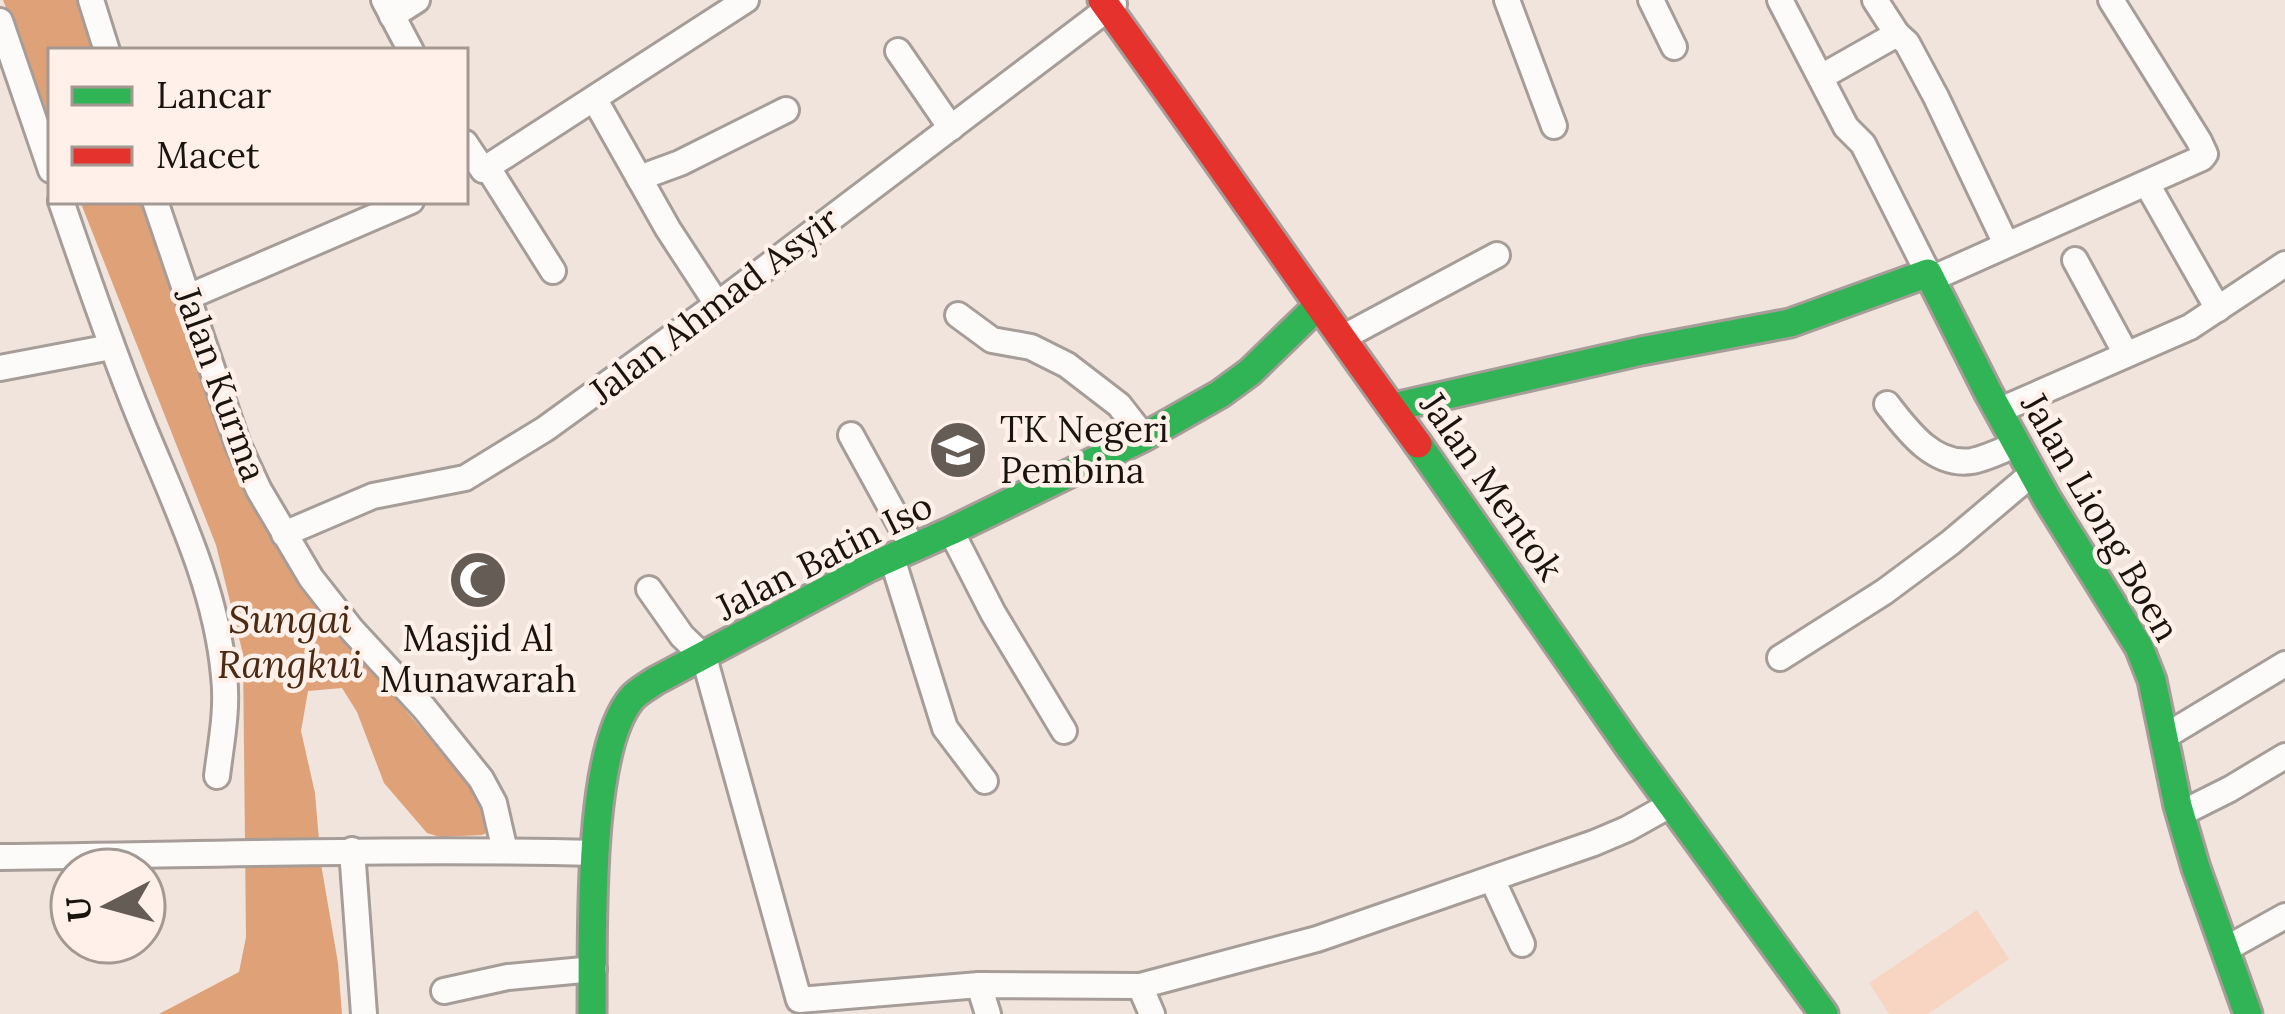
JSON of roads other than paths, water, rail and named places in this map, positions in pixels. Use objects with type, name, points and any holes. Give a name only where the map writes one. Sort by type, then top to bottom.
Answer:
[{"type":"main road","name":"Jalan Mentok","points":[[1110,2],[1670,805],[1824,1014]]},
{"type":"main road","points":[[1394,407],[1790,323],[1929,276]]},
{"type":"main road","name":"Jalan Liong Boen","points":[[1929,276],[2033,473],[2139,647],[2152,680],[2180,814],[2248,1014]]},
{"type":"main road","name":"Jalan Batin Iso","points":[[592,1014],[598,814],[613,733],[632,698],[655,681],[902,553],[1144,437],[1220,394],[1250,372],[1318,306]]},
{"type":"street","points":[[91,0],[106,48]]},
{"type":"street","points":[[410,48],[388,8],[417,0]]},
{"type":"street","points":[[553,271],[479,172],[746,0]]},
{"type":"street","points":[[1507,0],[1554,126]]},
{"type":"street","points":[[1651,0],[1675,47]]},
{"type":"street","name":"Jalan Liong Boen","points":[[1780,0],[1846,127],[1863,144],[1929,276]]},
{"type":"street","points":[[1875,0],[1907,44],[1936,97],[2006,244]]},
{"type":"street","points":[[1929,276],[2193,164],[2205,154],[2111,0]]},
{"type":"street","name":"Jalan Ahmad Asyir","points":[[284,533],[373,496],[465,478],[594,395],[1110,2]]},
{"type":"street","points":[[0,21],[48,161]]},
{"type":"street","points":[[1821,77],[1897,34]]},
{"type":"street","points":[[898,51],[950,128]]},
{"type":"street","points":[[595,100],[717,304]]},
{"type":"street","points":[[639,178],[680,163],[785,110]]},
{"type":"street","points":[[2147,184],[2218,308]]},
{"type":"street","points":[[63,204],[111,347],[210,599],[225,696],[217,776]]},
{"type":"street","name":"Jalan Kurma","points":[[156,204],[238,445],[259,490],[311,578],[481,778],[494,802],[506,851]]},
{"type":"street","points":[[188,296],[404,204]]},
{"type":"street","points":[[1342,338],[1497,255]]},
{"type":"street","points":[[2075,260],[2126,354]]},
{"type":"street","points":[[1999,411],[2190,327],[2285,264]]},
{"type":"street","points":[[958,315],[992,340],[1031,347],[1067,365],[1119,406],[1144,437]]},
{"type":"street","points":[[0,368],[111,347]]},
{"type":"street","points":[[1887,404],[1914,439],[1960,461],[1976,460],[2017,444]]},
{"type":"street","points":[[851,435],[902,553],[945,728],[985,781]]},
{"type":"street","points":[[1780,658],[1884,592],[2033,473]]},
{"type":"street","points":[[951,531],[992,613],[1064,731]]},
{"type":"street","points":[[649,589],[682,637],[704,657],[800,1007],[979,985],[1140,986],[1317,939],[1611,836],[1670,805]]},
{"type":"street","points":[[2164,737],[2285,664]]},
{"type":"street","points":[[2180,814],[2285,756]]},
{"type":"street","points":[[340,850],[364,1014]]},
{"type":"street","points":[[0,857],[340,850],[595,853]]},
{"type":"street","points":[[1492,879],[1522,944]]},
{"type":"street","points":[[2224,950],[2285,916]]},
{"type":"street","points":[[444,991],[508,977],[594,969]]},
{"type":"street","points":[[979,985],[988,1014]]},
{"type":"street","points":[[1140,986],[1152,1014]]},
{"type":"water","points":[[3,0],[81,0],[97,48],[48,48],[48,119]]},
{"type":"water","name":"Sungai Rangkui","points":[[81,204],[150,204],[294,566],[381,681],[476,794],[489,827],[482,835],[427,833],[384,783],[357,712],[342,688],[308,691],[301,731],[315,793],[342,1014],[159,1014],[239,972],[246,937],[243,654],[216,545]]},
{"type":"place","name":"TK Negeri Pembina","points":[[958,450]]},
{"type":"place","name":"Masjid Al Munawarah","points":[[478,580]]}]
